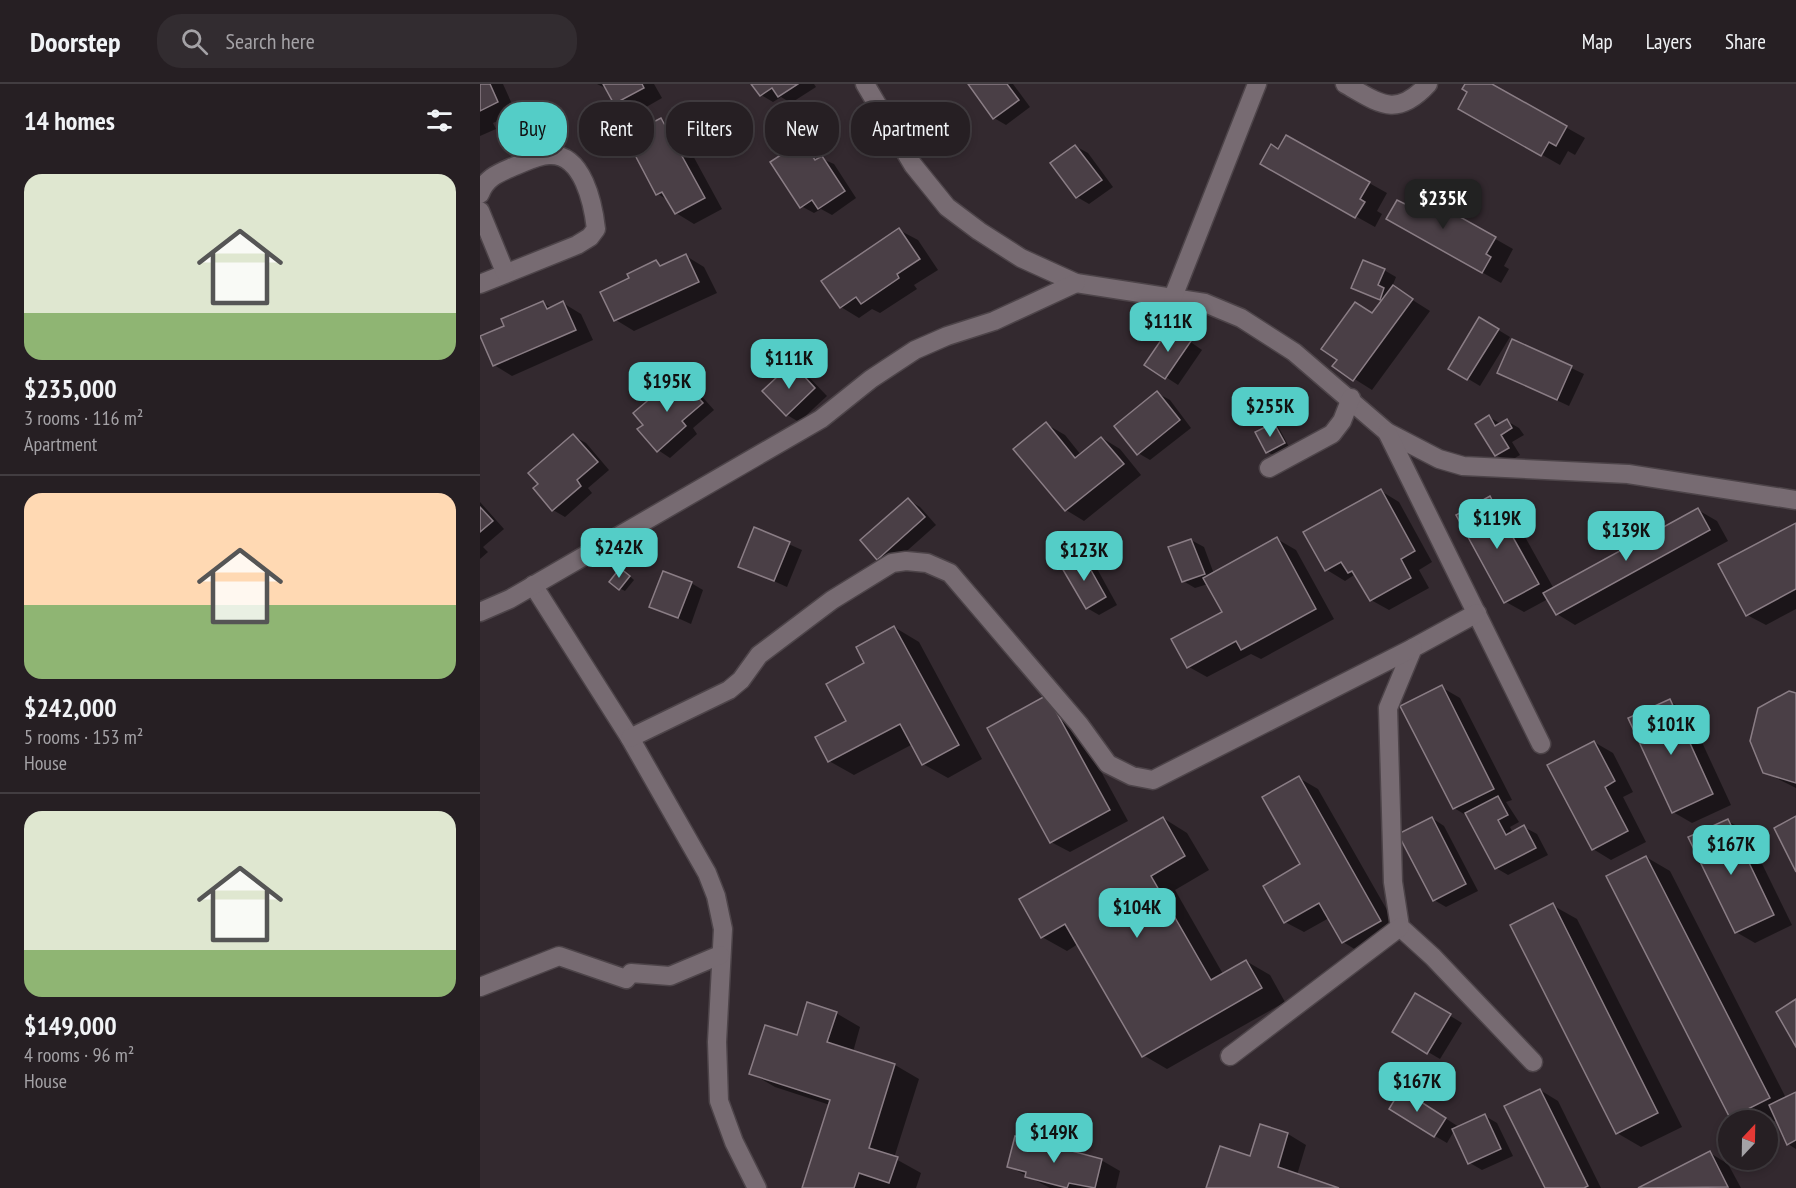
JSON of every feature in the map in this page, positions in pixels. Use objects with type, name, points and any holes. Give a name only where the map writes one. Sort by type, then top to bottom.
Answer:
[{"type":"street","points":[[865,84],[913,165],[947,207],[979,231],[1021,258],[1076,283],[1205,303],[1256,327],[1350,398],[1388,432],[1439,459],[1462,466],[1628,474],[1796,500]]},
{"type":"street","points":[[1173,297],[1257,84]]},
{"type":"street","points":[[1345,84],[1384,106],[1408,102],[1428,84]]},
{"type":"street","points":[[480,194],[485,182],[494,175],[549,154],[565,158],[577,168],[590,199],[596,229],[590,237],[577,245],[505,272],[480,284]]},
{"type":"street","points":[[480,211],[505,272]]},
{"type":"street","points":[[480,612],[532,585],[821,419],[881,372],[915,350],[947,336],[994,321],[1076,283]]},
{"type":"street","points":[[1269,468],[1332,434],[1342,422],[1350,398]]},
{"type":"street","points":[[1388,432],[1541,744]]},
{"type":"street","points":[[630,738],[729,690],[741,680],[759,655],[832,600],[892,563],[906,561],[927,563],[950,573],[1079,724],[1108,764],[1132,776],[1153,780],[1477,613]]},
{"type":"street","points":[[532,585],[630,738],[707,873],[716,896],[723,929],[717,1042],[719,1101],[734,1142],[757,1188]]},
{"type":"street","points":[[1413,648],[1388,708],[1393,882],[1400,927],[1433,957],[1533,1062]]},
{"type":"street","points":[[1230,1056],[1400,927]]},
{"type":"street","points":[[480,987],[559,956],[626,979],[632,973],[670,976],[720,955]]},
{"type":"building","points":[[480,84],[490,84],[498,102],[480,111]]},
{"type":"building","points":[[603,84],[642,84],[644,88],[618,102],[613,102]]},
{"type":"building","points":[[751,84],[798,84],[778,97],[772,88],[760,96]]},
{"type":"building","points":[[968,84],[1007,84],[1019,100],[993,119]]},
{"type":"building","points":[[1465,84],[1492,84],[1567,126],[1556,146],[1549,142],[1541,156],[1458,109],[1467,92],[1462,89]]},
{"type":"building","points":[[661,118],[666,127],[666,156],[682,156],[705,198],[675,214],[662,192],[656,195],[636,156],[654,156],[654,122]]},
{"type":"building","points":[[1286,135],[1370,182],[1360,199],[1365,202],[1355,218],[1260,164],[1271,144],[1278,149]]},
{"type":"building","points":[[1075,145],[1102,180],[1076,198],[1050,163]]},
{"type":"building","points":[[779,156],[812,156],[815,160],[822,156],[845,191],[818,209],[812,200],[800,208],[770,162]]},
{"type":"building","points":[[1412,190],[1496,237],[1486,254],[1491,257],[1482,273],[1386,219],[1397,200],[1405,204]]},
{"type":"building","points":[[899,228],[920,259],[897,274],[899,278],[861,304],[856,297],[840,308],[821,281]]},
{"type":"building","points":[[686,254],[699,282],[614,321],[600,292],[629,278],[627,274],[656,260],[660,266]]},
{"type":"building","points":[[1363,260],[1385,269],[1378,285],[1384,288],[1380,300],[1351,288]]},
{"type":"building","points":[[1393,285],[1413,299],[1353,381],[1332,366],[1337,360],[1321,349],[1355,302],[1372,313]]},
{"type":"building","points":[[543,301],[547,309],[563,301],[576,330],[493,366],[480,336],[504,326],[501,319]]},
{"type":"building","points":[[1479,317],[1499,329],[1467,380],[1448,369]]},
{"type":"building","points":[[1170,327],[1191,341],[1165,379],[1144,365]]},
{"type":"building","points":[[1512,339],[1572,366],[1557,400],[1497,373]]},
{"type":"building","points":[[792,363],[815,388],[786,416],[762,391]]},
{"type":"building","points":[[678,375],[703,403],[682,421],[686,426],[657,452],[637,429],[643,425],[633,413]]},
{"type":"building","points":[[1157,391],[1180,420],[1137,455],[1114,426]]},
{"type":"building","points":[[1489,415],[1495,426],[1507,419],[1512,428],[1501,435],[1509,448],[1495,456],[1475,424]]},
{"type":"building","points":[[1046,422],[1075,458],[1101,437],[1124,464],[1065,511],[1013,449]]},
{"type":"building","points":[[1274,423],[1285,443],[1266,453],[1255,432]]},
{"type":"building","points":[[573,434],[598,462],[577,480],[581,486],[552,511],[533,488],[538,484],[528,473]]},
{"type":"building","points":[[1381,489],[1415,551],[1401,559],[1411,578],[1370,601],[1352,571],[1348,573],[1341,562],[1325,571],[1303,532]]},
{"type":"building","points":[[1490,496],[1539,584],[1504,603],[1456,515]]},
{"type":"building","points":[[908,498],[925,517],[877,560],[860,540]]},
{"type":"building","points":[[480,507],[493,521],[480,532]]},
{"type":"building","points":[[1698,508],[1710,530],[1556,615],[1543,593]]},
{"type":"building","points":[[1796,523],[1796,589],[1746,616],[1718,564]]},
{"type":"building","points":[[754,527],[790,542],[774,581],[738,567]]},
{"type":"building","points":[[1277,537],[1316,609],[1241,650],[1236,641],[1187,668],[1171,639],[1222,612],[1203,578]]},
{"type":"building","points":[[1191,539],[1205,574],[1182,582],[1168,547]]},
{"type":"building","points":[[1083,556],[1106,597],[1086,609],[1062,568]]},
{"type":"building","points":[[620,568],[630,576],[619,590],[609,582]]},
{"type":"building","points":[[663,571],[692,582],[678,618],[649,607]]},
{"type":"building","points":[[894,626],[959,745],[922,765],[900,724],[828,762],[815,737],[846,721],[826,684],[864,663],[856,647]]},
{"type":"building","points":[[1442,685],[1494,789],[1453,809],[1400,706]]},
{"type":"building","points":[[1789,691],[1796,693],[1796,783],[1763,773],[1750,741],[1758,708]]},
{"type":"building","points":[[1047,695],[1110,810],[1050,843],[987,728]]},
{"type":"building","points":[[1670,699],[1713,794],[1672,813],[1628,718]]},
{"type":"building","points":[[1594,741],[1615,781],[1605,787],[1628,831],[1592,850],[1547,765]]},
{"type":"building","points":[[1299,776],[1381,921],[1342,943],[1319,903],[1284,923],[1263,886],[1300,864],[1262,797]]},
{"type":"building","points":[[1498,796],[1508,815],[1498,820],[1506,835],[1524,825],[1536,848],[1495,869],[1465,813]]},
{"type":"building","points":[[1796,816],[1796,872],[1774,828]]},
{"type":"building","points":[[1163,817],[1185,856],[1151,876],[1211,980],[1246,960],[1262,988],[1142,1057],[1065,924],[1041,938],[1019,899]]},
{"type":"building","points":[[1432,817],[1466,884],[1433,901],[1398,834]]},
{"type":"building","points":[[1728,819],[1774,915],[1735,933],[1688,837]]},
{"type":"building","points":[[1646,856],[1770,1098],[1746,1110],[1726,1110],[1606,876]]},
{"type":"building","points":[[1553,903],[1658,1113],[1616,1134],[1510,925]]},
{"type":"building","points":[[1415,993],[1451,1014],[1427,1054],[1392,1032]]},
{"type":"building","points":[[1796,999],[1796,1047],[1776,1012]]},
{"type":"building","points":[[807,1002],[837,1012],[827,1042],[895,1064],[869,1148],[898,1157],[889,1183],[859,1173],[854,1188],[802,1188],[830,1100],[749,1074],[765,1025],[797,1035]]},
{"type":"building","points":[[1401,1089],[1446,1118],[1434,1137],[1389,1109]]},
{"type":"building","points":[[1540,1089],[1588,1186],[1584,1188],[1545,1188],[1504,1106]]},
{"type":"building","points":[[1796,1092],[1796,1140],[1787,1145],[1778,1125],[1778,1110],[1771,1110],[1769,1105]]},
{"type":"building","points":[[1485,1114],[1501,1149],[1468,1164],[1452,1129]]},
{"type":"building","points":[[1260,1124],[1288,1133],[1278,1167],[1339,1188],[1206,1188],[1220,1146],[1250,1156]]},
{"type":"building","points":[[1015,1136],[1102,1159],[1095,1188],[1069,1183],[1067,1188],[1025,1177],[1026,1172],[1007,1167]]},
{"type":"building","points":[[1710,1151],[1728,1187],[1638,1188]]}]
